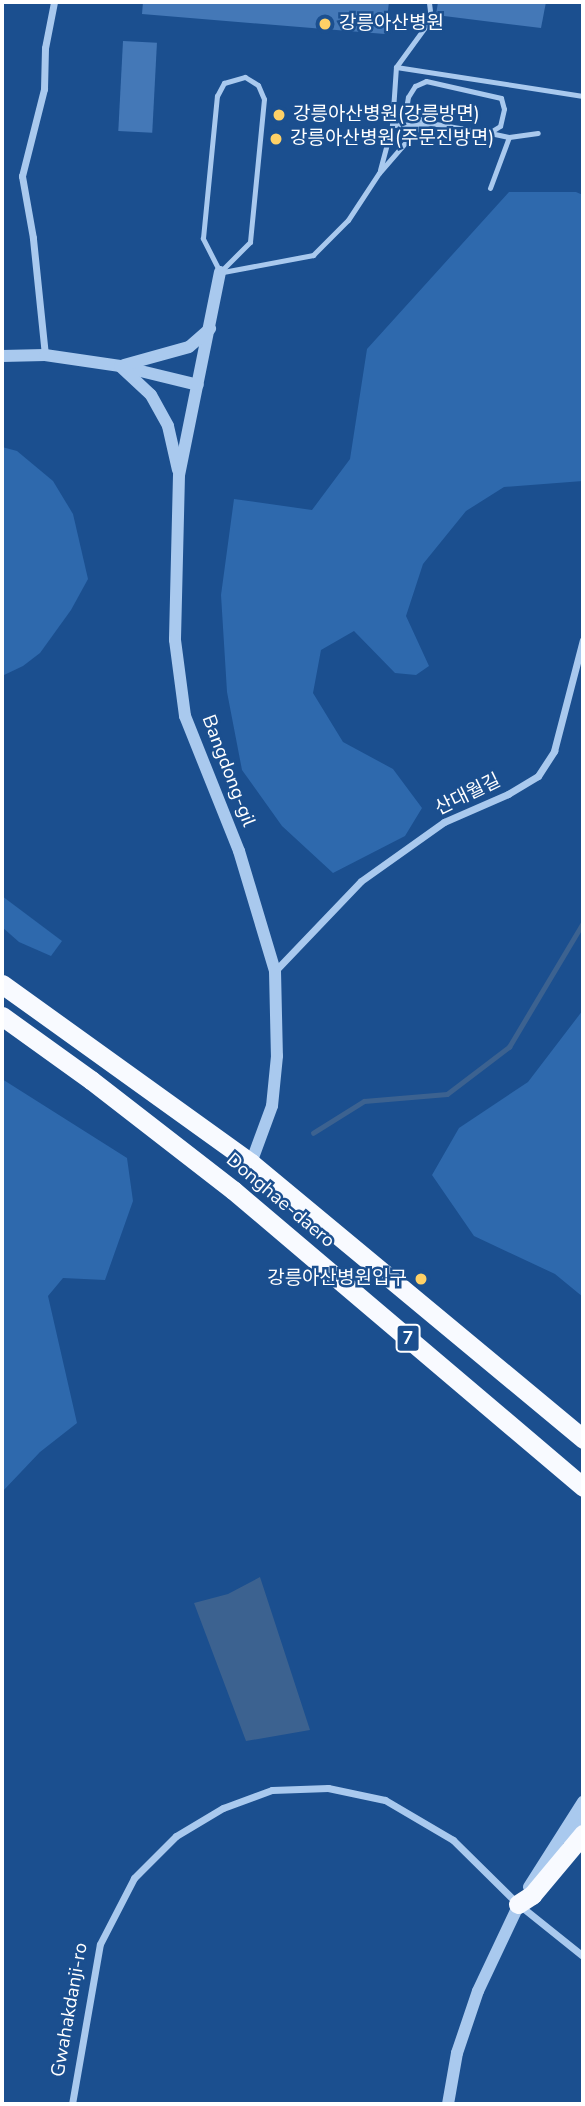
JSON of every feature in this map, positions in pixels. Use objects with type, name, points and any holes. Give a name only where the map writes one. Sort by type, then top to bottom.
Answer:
[{"type":"highway","name":"Donghae-daero","points":[[2,984],[251,1163],[583,1438]]},
{"type":"highway","name":"Donghae-daero","points":[[2,1016],[91,1080],[233,1190],[583,1487]]},
{"type":"highway","points":[[233,1190],[251,1163]]},
{"type":"highway","points":[[526,1897],[583,1834]]},
{"type":"highway","points":[[526,1897],[583,1845]]},
{"type":"street","points":[[45,355],[33,238],[22,176],[44,89],[45,48],[54,2]]},
{"type":"street","name":"Bangdong-gil","points":[[220,272],[179,475],[175,640],[185,716],[239,851],[275,971],[277,1056],[272,1106],[251,1163]]},
{"type":"street","points":[[120,366],[189,347],[210,329]]},
{"type":"street","points":[[2,356],[45,355],[120,366],[198,385]]},
{"type":"street","points":[[120,366],[151,396],[168,426],[179,475]]},
{"type":"street","name":"산대월길","points":[[275,971],[361,881],[444,822],[508,794],[538,776],[554,751],[583,640]]},
{"type":"street","name":"Gwahakdanji-ro","points":[[72,2104],[100,1944],[134,1878],[176,1836],[223,1808],[272,1790],[328,1788],[385,1800],[453,1840],[526,1897],[583,1956]]},
{"type":"street","points":[[448,2104],[457,2053],[478,1991],[526,1897],[583,1801]]},
{"type":"street","points":[[526,1897],[583,1820]]},
{"type":"lane","points":[[379,173],[391,125],[396,67],[431,19],[429,2]]},
{"type":"lane","points":[[396,67],[583,96]]},
{"type":"lane","points":[[245,77],[258,85],[264,99],[250,242],[220,272],[203,239],[216,96],[224,83],[245,77]]},
{"type":"lane","points":[[430,123],[413,116],[407,103],[411,90],[419,82],[426,80],[495,94],[504,103]]},
{"type":"lane","points":[[495,94],[495,85],[500,84]]},
{"type":"lane","points":[[489,133],[500,126],[504,103],[500,84]]},
{"type":"lane","points":[[391,125],[430,123],[509,137],[538,132]]},
{"type":"lane","points":[[220,272],[313,255],[348,220],[379,173],[419,127],[430,123]]},
{"type":"lane","points":[[490,188],[509,137]]},
{"type":"shaded area","points":[[509,192],[576,192],[583,195],[583,481],[504,487],[466,511],[423,564],[406,616],[429,666],[416,675],[395,673],[354,631],[321,650],[313,693],[343,742],[393,769],[422,808],[405,836],[333,873],[282,826],[242,770],[227,692],[221,595],[234,499],[312,510],[350,459],[367,349]]},
{"type":"shaded area","points":[[2,447],[17,451],[53,481],[73,514],[88,579],[71,610],[40,653],[23,666],[2,676]]},
{"type":"shaded area","points":[[2,896],[62,941],[51,956],[19,942],[2,927]]},
{"type":"shaded area","points":[[583,1010],[583,1297],[555,1274],[474,1236],[432,1175],[459,1128],[528,1082]]},
{"type":"shaded area","points":[[2,1079],[127,1158],[133,1201],[105,1280],[63,1278],[48,1296],[77,1423],[40,1452],[2,1492]]},
{"type":"shaded area","points":[[260,1577],[310,1730],[246,1741],[194,1603],[228,1594]]},
{"type":"building","name":"강릉아산병원","points":[[143,2],[389,2],[385,34],[142,14]]},
{"type":"building","points":[[438,2],[546,2],[541,28],[436,15]]},
{"type":"building","points":[[123,41],[157,43],[152,133],[118,131]]},
{"type":"waterway","points":[[313,1133],[364,1101],[447,1094],[509,1047],[583,923]]},
{"type":"place","name":"강릉아산병원","points":[[325,24]]},
{"type":"place","name":"강릉아산병원(강릉방면)","points":[[279,115]]},
{"type":"place","name":"강릉아산병원(주문진방면)","points":[[276,139]]},
{"type":"place","name":"강릉아산병원입구","points":[[421,1279]]}]
